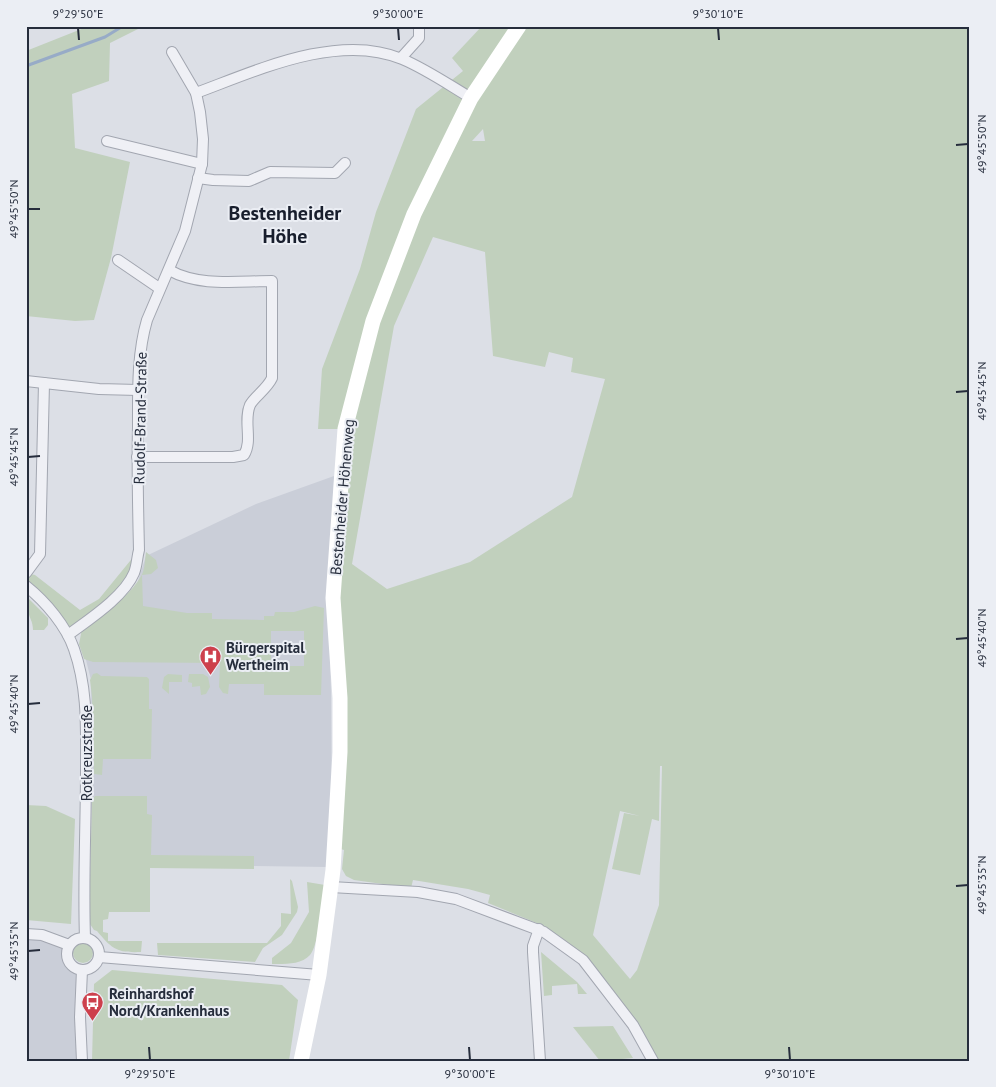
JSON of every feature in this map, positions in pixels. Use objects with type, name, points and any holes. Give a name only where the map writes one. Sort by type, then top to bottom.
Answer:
[{"type":"street","points":[[401,58],[419,38],[419,26]]},
{"type":"street","name":"Bestenheider Höhenweg","points":[[301,1061],[319,975],[331,887],[340,752],[340,698],[333,598],[345,429],[372,321],[414,214],[472,98],[519,26]]},
{"type":"street","points":[[196,93],[314,53],[347,50],[380,52],[401,58],[472,98]]},
{"type":"street","name":"Rudolf-Brand-Straße","points":[[68,635],[120,593],[134,574],[139,550],[138,390],[142,335],[159,288],[169,270],[185,231],[202,164],[203,139],[196,93],[172,52]]},
{"type":"street","points":[[107,140],[202,164]]},
{"type":"street","points":[[198,178],[249,181],[270,172],[335,173],[345,164]]},
{"type":"street","points":[[118,260],[159,288]]},
{"type":"street","points":[[138,458],[233,457],[244,455],[248,448],[248,411],[251,403],[272,378],[272,281],[198,281],[182,277],[169,270]]},
{"type":"street","points":[[26,381],[99,389],[138,390]]},
{"type":"street","points":[[26,573],[40,554],[44,383]]},
{"type":"street","name":"Rotkreuzstraße","points":[[26,586],[48,607],[68,635],[81,672],[86,704],[85,938]]},
{"type":"street","points":[[331,887],[418,892],[456,898],[539,929],[583,960],[633,1024],[652,1061]]},
{"type":"street","points":[[539,929],[533,946],[533,952],[540,1061]]},
{"type":"street","points":[[26,934],[42,936],[69,946]]},
{"type":"street","points":[[85,938],[91,940],[97,946],[99,957],[93,967],[82,970],[73,967],[67,955],[69,946],[77,939],[85,938]]},
{"type":"street","points":[[99,957],[319,975]]},
{"type":"street","points":[[82,970],[82,1061]]},
{"type":"shaded area","name":"Bürgerspital Wertheim","points":[[334,476],[329,614],[332,825],[328,867],[93,864],[91,680],[81,640],[136,587],[146,556],[256,504]]},
{"type":"shaded area","points":[[26,934],[67,949],[68,960],[71,965],[78,969],[82,1061],[26,1061]]},
{"type":"green space","points":[[89,26],[144,26],[110,43],[109,81],[72,94],[75,148],[130,162],[111,258],[94,320],[75,321],[26,316],[26,51]]},
{"type":"green space","points":[[482,26],[970,26],[970,1061],[653,1061],[583,960],[539,924],[488,903],[490,895],[468,889],[413,880],[411,888],[354,880],[346,876],[342,869],[344,850],[334,847],[333,598],[345,429],[318,429],[322,369],[360,269],[376,212],[416,109],[463,71],[452,58]],"holes":[[[483,129],[485,141],[472,141]],[[433,237],[485,252],[493,356],[545,367],[549,352],[573,358],[571,372],[605,379],[572,497],[470,562],[387,589],[352,564],[394,326]],[[660,766],[662,766],[659,905],[637,970],[630,979],[593,935],[620,811],[640,816],[624,813],[612,869],[640,875],[652,819],[659,821]]]},
{"type":"green space","points":[[139,550],[120,593],[68,635],[26,586],[26,573],[35,575],[80,610],[99,599]]},
{"type":"green space","points":[[146,552],[156,560],[158,568],[151,574],[142,575],[143,606],[187,613],[212,613],[212,619],[264,620],[264,616],[274,616],[275,612],[294,612],[315,606],[324,608],[321,695],[264,695],[264,684],[229,684],[228,694],[223,693],[219,687],[220,663],[93,662],[84,659],[79,644],[82,629],[107,611],[133,587],[143,572]],"holes":[[[271,631],[304,631],[304,666],[271,666]]]},
{"type":"green space","points":[[26,596],[48,618],[48,625],[44,630],[33,630],[28,610],[26,610]]},
{"type":"green space","points":[[97,673],[101,676],[147,677],[149,679],[149,709],[152,709],[151,759],[103,759],[102,775],[94,774],[90,680],[93,674]]},
{"type":"green space","points":[[168,674],[182,675],[182,682],[169,682],[169,694],[162,688],[164,677]]},
{"type":"green space","points":[[189,674],[203,674],[208,677],[210,687],[206,694],[201,695],[200,686],[192,687],[192,683],[188,682]]},
{"type":"green space","points":[[95,796],[147,796],[147,814],[152,815],[151,855],[254,856],[254,869],[150,868],[150,912],[109,912],[108,919],[103,920],[103,932],[108,933],[108,941],[142,941],[141,952],[120,951],[111,946],[94,930],[89,919],[92,800]]},
{"type":"green space","points":[[26,805],[46,806],[75,819],[71,924],[26,920]]},
{"type":"green space","points":[[290,879],[298,907],[297,912],[282,935],[263,948],[255,962],[158,955],[157,943],[267,943],[281,926],[281,913],[291,914]]},
{"type":"green space","points":[[307,882],[325,885],[318,933],[313,950],[302,961],[272,964],[272,958],[291,943],[309,912]]},
{"type":"green space","points":[[83,943],[90,946],[93,953],[90,960],[83,963],[76,960],[73,953],[76,946]]},
{"type":"green space","points":[[541,952],[577,982],[587,994],[578,994],[577,984],[552,986],[552,995],[544,996]]},
{"type":"green space","points":[[112,970],[282,985],[298,1000],[289,1061],[92,1061],[94,984]]},
{"type":"green space","points":[[613,1026],[633,1058],[600,1061],[573,1027]]},
{"type":"waterway","points":[[26,66],[105,37],[123,26]]},
{"type":"place","name":"Bürgerspital Wertheim","points":[[210,675]]},
{"type":"place","name":"Reinhardshof Nord/Krankenhaus","points":[[93,1021]]},
{"type":"district","name":"Bestenheider Höhe","points":[[285,224]]}]
